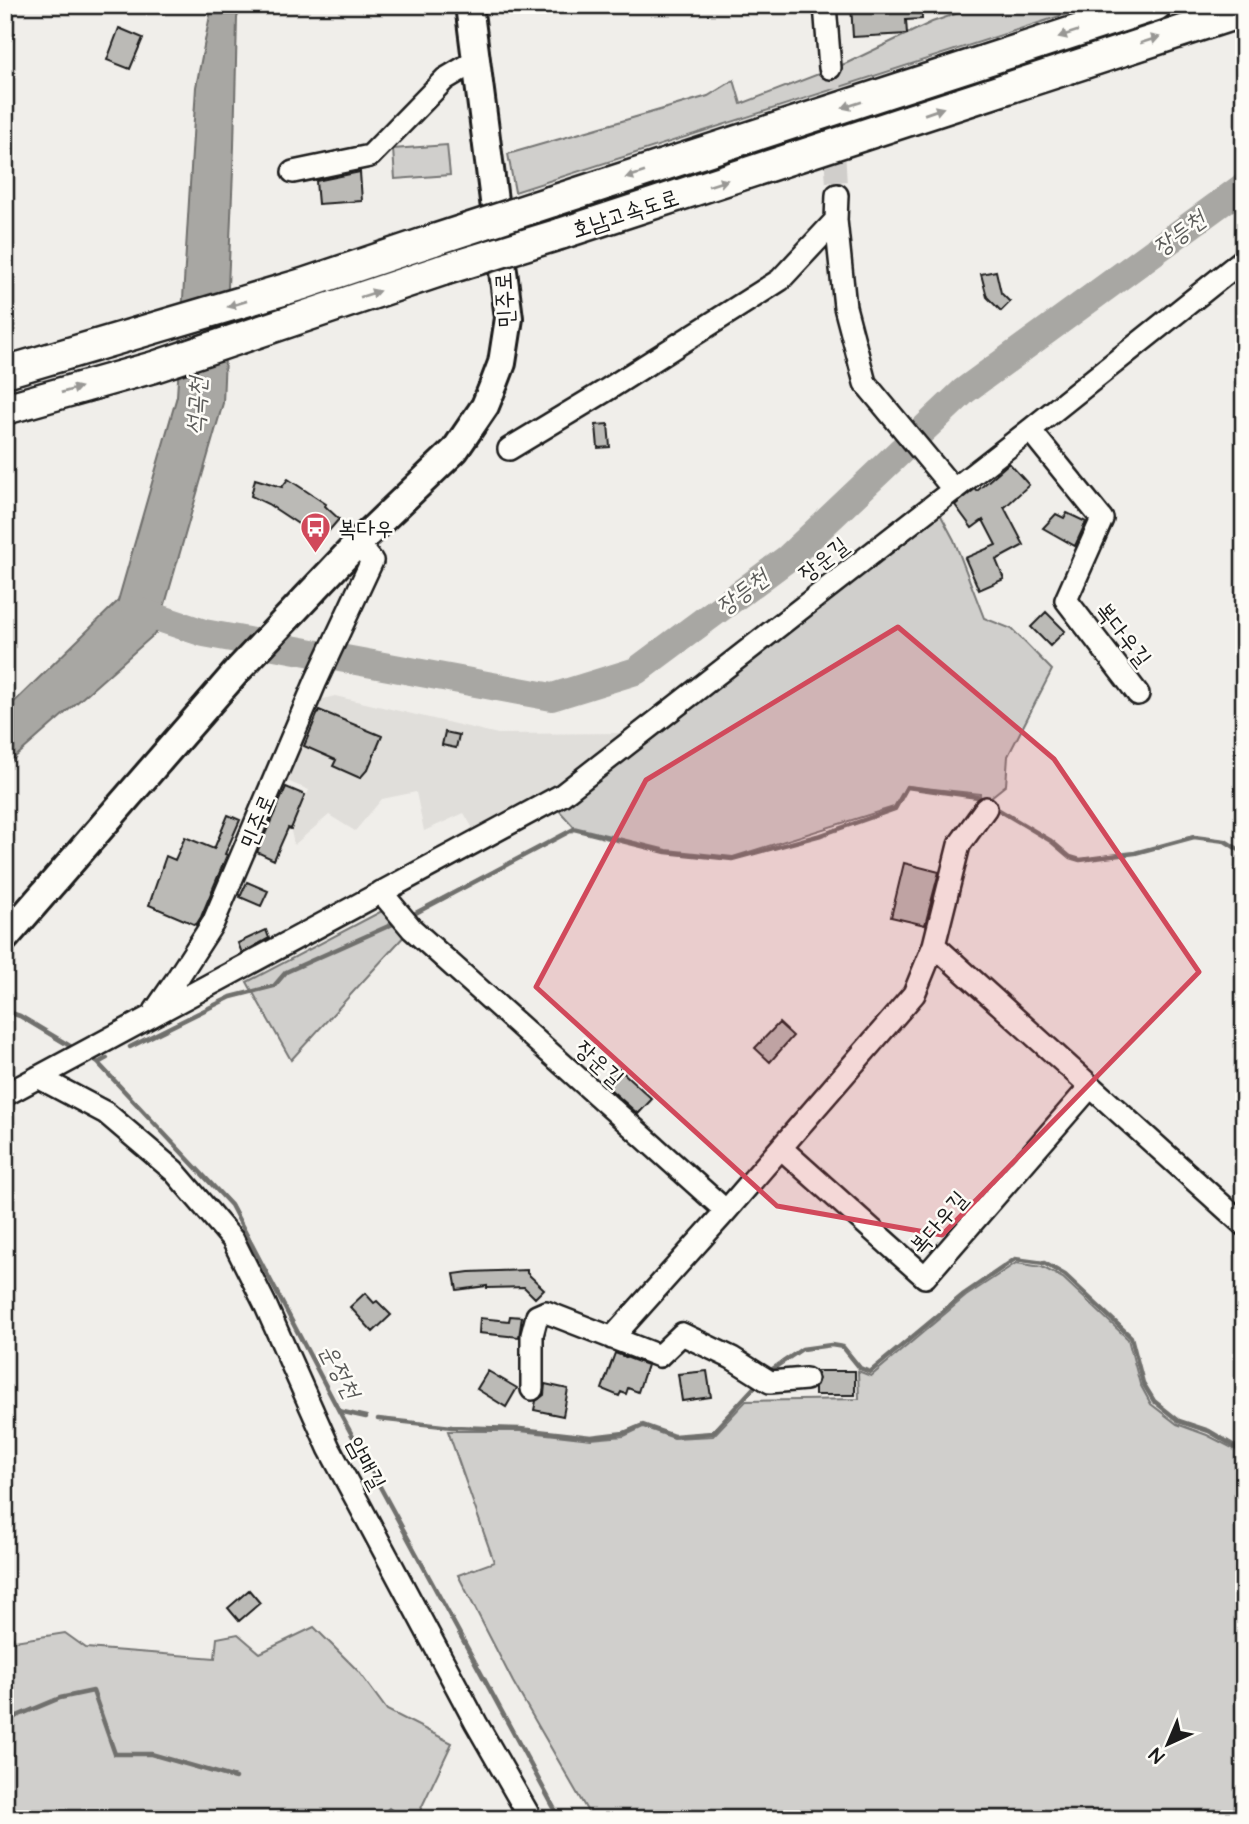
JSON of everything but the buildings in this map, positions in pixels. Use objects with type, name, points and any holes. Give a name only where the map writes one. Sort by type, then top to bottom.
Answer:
[{"type":"highway","name":"호남고속도로","points":[[5,372],[303,284],[1156,5]]},
{"type":"highway","name":"호남고속도로","points":[[5,409],[154,367],[443,270],[1244,11]]},
{"type":"main road","name":"민주로","points":[[5,938],[238,670],[358,544],[455,450],[485,406],[502,363],[509,318],[469,5]]},
{"type":"street","points":[[825,5],[830,68]]},
{"type":"street","points":[[293,172],[370,156],[445,79],[477,60]]},
{"type":"street","points":[[837,195],[836,220],[845,307],[865,383],[954,490]]},
{"type":"street","points":[[509,449],[606,391],[780,280],[836,220]]},
{"type":"street","name":"장운길","points":[[5,1095],[562,795],[954,490],[1244,259]]},
{"type":"street","name":"복다우길","points":[[1030,430],[1102,519],[1066,600],[1138,694]]},
{"type":"street","name":"민주로","points":[[151,1017],[213,923],[316,681],[372,561],[358,544]]},
{"type":"street","points":[[612,1338],[914,994],[934,945],[959,845],[986,808]]},
{"type":"street","name":"장운길","points":[[381,892],[412,929],[726,1211]]},
{"type":"street","points":[[934,945],[1244,1226]]},
{"type":"street","name":"암매길","points":[[47,1073],[106,1113],[174,1171],[233,1240],[265,1304],[329,1448],[476,1723],[531,1819]]},
{"type":"street","name":"복다우길","points":[[781,1147],[925,1277],[1090,1087]]},
{"type":"street","points":[[532,1389],[532,1335],[537,1316],[546,1312],[659,1356],[682,1334],[732,1358],[770,1382],[806,1379]]},
{"type":"highlighted area","points":[[898,627],[1054,759],[1199,972],[942,1235],[777,1206],[536,987],[646,780]]},
{"type":"shaded area","points":[[982,5],[1094,5],[515,192],[508,154],[708,96],[734,80],[741,104],[847,63],[932,22]]},
{"type":"shaded area","points":[[447,145],[450,175],[395,179],[393,149]]},
{"type":"shaded area","points":[[938,510],[954,540],[984,618],[1012,629],[1052,670],[1008,756],[1006,785],[981,805],[980,794],[906,786],[894,807],[733,857],[667,850],[574,827],[555,806]]},
{"type":"shaded area","points":[[335,696],[498,734],[623,733],[622,740],[555,789],[475,832],[464,813],[424,831],[416,792],[382,799],[355,831],[329,815],[294,845],[291,831],[309,790],[287,781],[319,700]]},
{"type":"shaded area","points":[[382,911],[407,933],[291,1060],[247,982]]},
{"type":"shaded area","points":[[1016,1263],[1042,1267],[1063,1278],[1128,1339],[1140,1384],[1151,1404],[1177,1424],[1236,1450],[1244,1449],[1244,1819],[592,1819],[513,1682],[458,1575],[494,1562],[448,1431],[520,1431],[591,1439],[624,1436],[643,1427],[674,1438],[713,1436],[746,1401],[859,1399],[858,1371],[871,1376],[966,1296]]},
{"type":"shaded area","points":[[314,1627],[358,1671],[387,1710],[452,1743],[416,1819],[404,1819],[389,1808],[375,1819],[5,1819],[5,1629],[8,1629],[15,1641],[65,1633],[86,1648],[215,1658],[217,1638],[238,1634],[260,1653]]},
{"type":"water","name":"석곡천","points":[[212,5],[241,5],[237,18],[223,403],[157,632],[5,766],[5,711],[118,601],[177,396],[196,87]]},
{"type":"waterway","name":"장등천","points":[[135,610],[204,633],[552,697],[636,671],[788,558],[964,391],[1244,186]]},
{"type":"waterway","points":[[410,916],[574,829],[666,852],[732,859],[821,835],[895,809],[907,787],[978,797]]},
{"type":"waterway","points":[[994,807],[1051,841],[1070,857],[1080,860],[1135,853],[1194,837],[1225,841],[1244,856]]},
{"type":"waterway","points":[[130,1047],[231,997],[274,986],[286,972],[393,924]]},
{"type":"waterway","name":"운정천","points":[[5,1011],[20,1016],[75,1049]]},
{"type":"waterway","name":"운정천","points":[[89,1057],[98,1063],[231,1205],[560,1819]]},
{"type":"waterway","points":[[98,1063],[107,1058]]},
{"type":"waterway","points":[[768,1372],[802,1349],[831,1345],[843,1347],[860,1368],[870,1372],[964,1294],[1015,1259],[1044,1263],[1065,1275],[1131,1337],[1143,1383],[1154,1401],[1179,1421],[1209,1431],[1236,1447],[1244,1446]]},
{"type":"waterway","points":[[378,1419],[591,1437],[624,1433],[643,1425],[674,1436],[712,1433],[758,1383]]},
{"type":"waterway","points":[[339,1411],[366,1417]]},
{"type":"waterway","points":[[5,1721],[60,1698],[93,1691],[115,1754],[151,1754],[235,1778]]},
{"type":"tunnel","points":[[830,68],[837,195]]},
{"type":"place","name":"복다우","points":[[315,555]]}]
